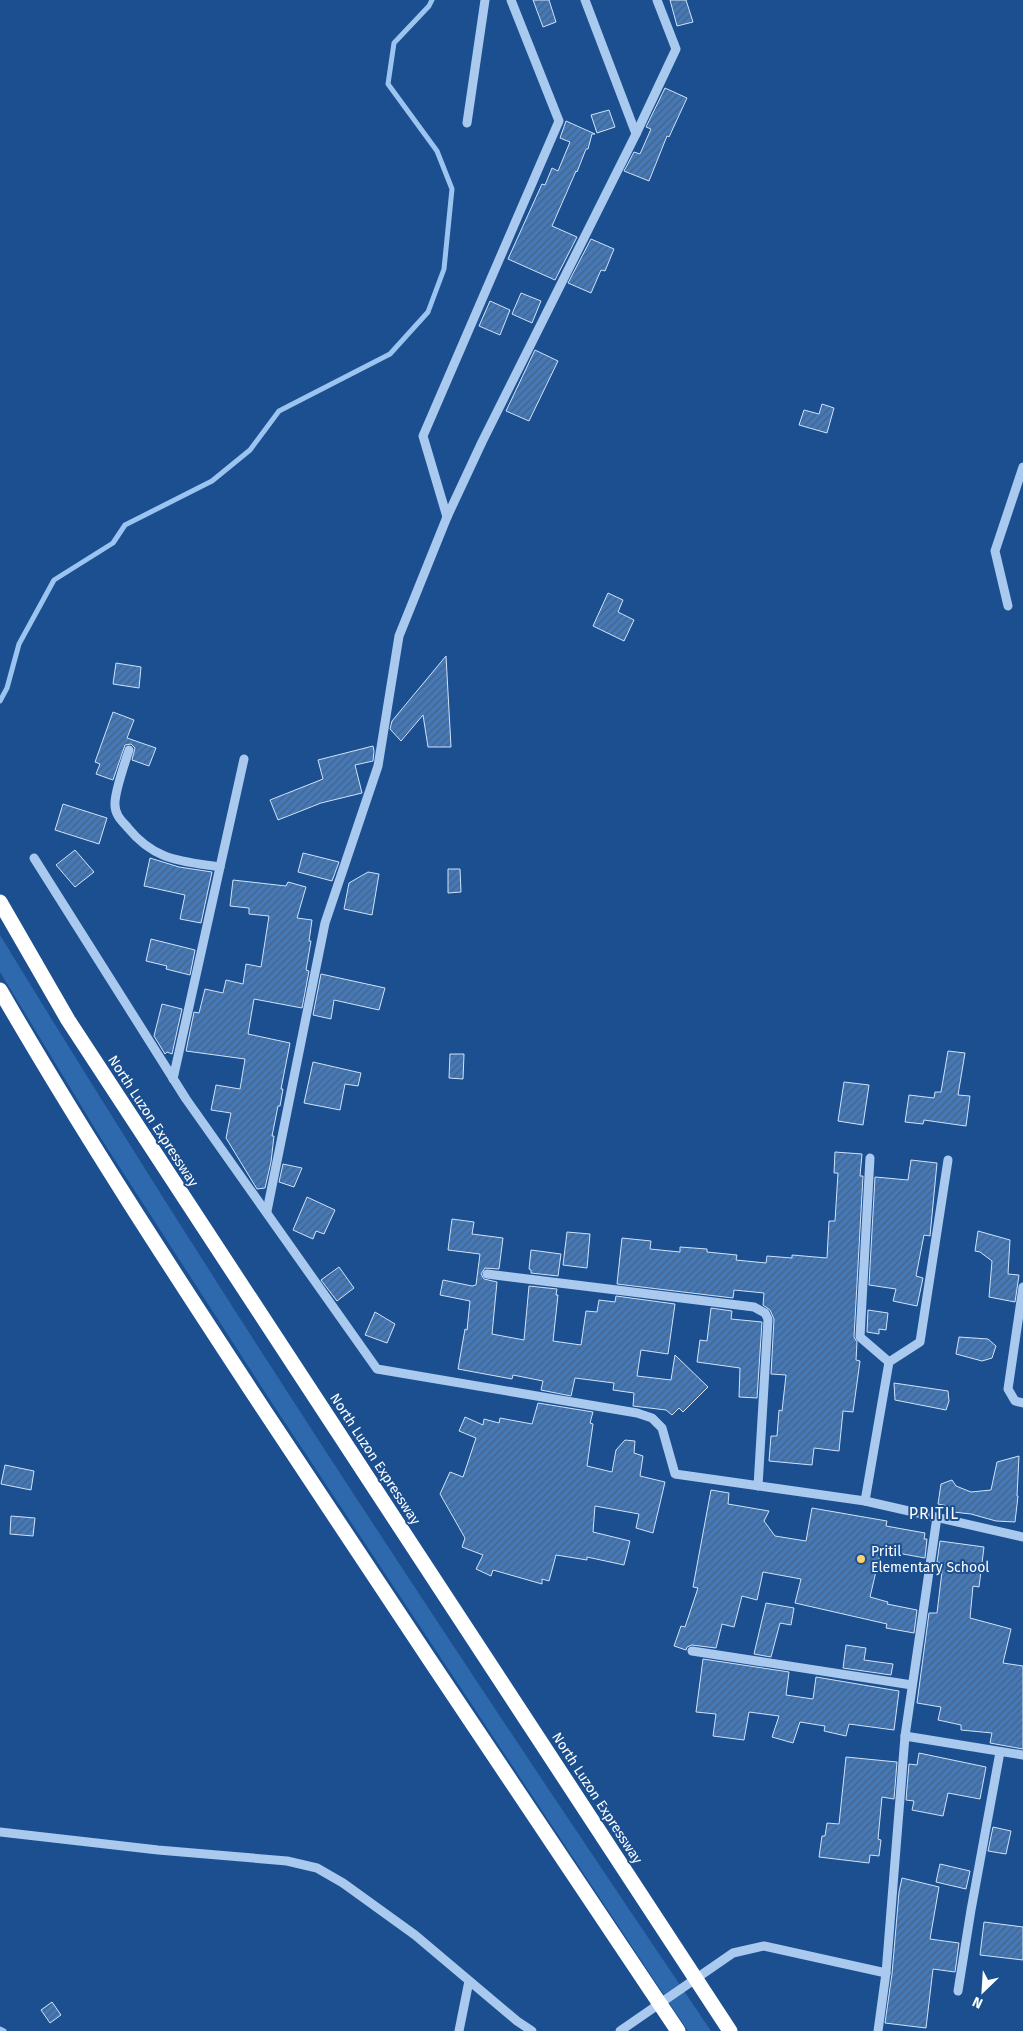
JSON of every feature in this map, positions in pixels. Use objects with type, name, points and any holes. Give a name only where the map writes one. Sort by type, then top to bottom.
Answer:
[{"type":"highway","name":"North Luzon Expressway","points":[[0,902],[68,1020],[730,2031]]},
{"type":"highway","points":[[0,990],[30,1042],[159,1250],[401,1619],[678,2031]]},
{"type":"street","points":[[467,123],[485,0]]},
{"type":"street","points":[[447,517],[423,436],[559,121],[511,0]]},
{"type":"street","points":[[585,0],[636,134]]},
{"type":"street","points":[[267,1212],[325,923],[378,766],[399,636],[447,517],[482,442],[636,134],[676,49],[657,0]]},
{"type":"street","points":[[1008,606],[995,551],[1023,467]]},
{"type":"street","points":[[129,750],[114,803],[116,812],[136,838],[152,851],[176,860],[220,867]]},
{"type":"street","points":[[173,1079],[244,759]]},
{"type":"street","points":[[34,858],[173,1079],[377,1369],[637,1413],[652,1418],[662,1428],[676,1474],[865,1501],[1023,1537]]},
{"type":"street","points":[[870,1158],[860,1337],[889,1362]]},
{"type":"street","points":[[865,1501],[889,1362],[920,1342],[948,1160]]},
{"type":"street","points":[[487,1274],[754,1307],[765,1313],[768,1319],[758,1486]]},
{"type":"street","points":[[1023,1287],[1008,1389],[1015,1402],[1023,1404]]},
{"type":"street","points":[[878,2031],[886,1974],[905,1736],[937,1518]]},
{"type":"street","points":[[692,1651],[912,1686]]},
{"type":"street","points":[[905,1736],[1023,1756]]},
{"type":"street","points":[[958,1991],[1000,1752]]},
{"type":"street","points":[[0,1832],[158,1850],[287,1861],[317,1868],[344,1884],[415,1935],[516,2021],[532,2031]]},
{"type":"street","points":[[620,2031],[733,1952],[764,1946],[886,1974]]},
{"type":"street","points":[[458,2031],[469,1981]]},
{"type":"shaded area","points":[[0,935],[260,1350],[529,1760],[711,2031],[688,2031],[272,1403],[102,1140],[0,972]]},
{"type":"building","points":[[533,0],[549,0],[556,22],[543,27]]},
{"type":"building","points":[[670,0],[686,0],[693,22],[677,26]]},
{"type":"building","points":[[665,88],[687,98],[669,137],[667,136],[649,181],[624,171],[634,152],[640,154],[651,129],[646,127]]},
{"type":"building","points":[[609,110],[615,127],[597,133],[591,115]]},
{"type":"building","points":[[566,121],[595,134],[592,134],[588,149],[586,149],[552,226],[577,237],[555,280],[508,259],[542,184],[545,185],[552,168],[558,171],[570,142],[560,138]]},
{"type":"building","points":[[591,239],[614,249],[605,271],[601,270],[591,293],[568,283]]},
{"type":"building","points":[[521,293],[541,301],[532,323],[512,314]]},
{"type":"building","points":[[490,301],[510,310],[500,335],[479,326]]},
{"type":"building","points":[[535,350],[558,361],[529,421],[506,411]]},
{"type":"building","points":[[822,404],[834,408],[827,433],[799,425],[804,410],[819,414]]},
{"type":"building","points":[[608,593],[623,600],[618,612],[634,620],[624,641],[593,626]]},
{"type":"building","points":[[446,656],[451,747],[428,747],[423,715],[401,741],[390,729],[392,721]]},
{"type":"building","points":[[116,663],[141,667],[139,688],[113,684]]},
{"type":"building","points":[[113,712],[134,720],[127,738],[156,748],[149,766],[132,760],[135,748],[131,744],[125,745],[113,780],[96,774],[100,764],[95,762]]},
{"type":"building","points":[[373,746],[373,761],[355,765],[362,793],[321,803],[278,820],[270,800],[323,779],[318,760]]},
{"type":"building","points":[[63,804],[107,818],[99,844],[55,830]]},
{"type":"building","points":[[75,850],[94,872],[75,887],[56,865]]},
{"type":"building","points":[[303,853],[339,862],[332,881],[298,872]]},
{"type":"building","points":[[150,858],[179,867],[212,872],[201,923],[180,919],[185,895],[144,886]]},
{"type":"building","points":[[448,869],[460,869],[461,892],[448,893]]},
{"type":"building","points":[[368,872],[379,874],[372,915],[344,909],[349,883]]},
{"type":"building","points":[[233,880],[286,886],[288,882],[306,887],[297,918],[312,920],[309,941],[311,941],[306,970],[309,971],[302,1008],[254,999],[248,1034],[290,1043],[281,1089],[283,1089],[280,1106],[278,1106],[272,1136],[274,1136],[271,1162],[265,1188],[257,1189],[226,1138],[231,1113],[211,1110],[216,1085],[240,1089],[245,1059],[186,1051],[194,1012],[199,1013],[205,989],[223,993],[226,980],[243,984],[246,964],[261,967],[269,916],[249,914],[249,908],[230,906]]},
{"type":"building","points":[[151,939],[195,950],[190,975],[166,969],[167,966],[146,961]]},
{"type":"building","points":[[321,974],[385,988],[379,1010],[334,1000],[331,1019],[313,1015]]},
{"type":"building","points":[[162,1004],[182,1009],[172,1054],[167,1052],[165,1054],[154,1036]]},
{"type":"building","points":[[948,1051],[965,1053],[958,1095],[970,1096],[966,1126],[924,1120],[923,1124],[905,1122],[909,1095],[934,1098],[935,1092],[941,1092]]},
{"type":"building","points":[[450,1054],[464,1054],[463,1079],[449,1078]]},
{"type":"building","points":[[313,1062],[361,1073],[358,1086],[345,1084],[340,1110],[304,1103]]},
{"type":"building","points":[[844,1082],[869,1085],[863,1125],[838,1121]]},
{"type":"building","points":[[835,1152],[862,1154],[860,1176],[863,1176],[854,1337],[857,1342],[856,1360],[860,1361],[853,1412],[843,1411],[839,1451],[814,1448],[812,1465],[769,1461],[771,1436],[777,1436],[779,1410],[782,1411],[786,1375],[771,1374],[774,1319],[770,1310],[763,1305],[764,1293],[734,1290],[733,1298],[617,1284],[622,1238],[651,1241],[650,1249],[680,1252],[680,1247],[707,1249],[707,1252],[737,1255],[736,1260],[766,1263],[767,1256],[792,1258],[792,1255],[827,1258],[829,1221],[835,1221],[838,1173],[834,1173]]},
{"type":"building","points":[[911,1160],[937,1163],[930,1236],[924,1235],[916,1276],[923,1278],[917,1306],[893,1301],[896,1289],[869,1285],[875,1177],[908,1180]]},
{"type":"building","points":[[283,1164],[302,1168],[294,1187],[279,1182]]},
{"type":"building","points":[[307,1197],[335,1210],[324,1234],[316,1231],[313,1239],[293,1230]]},
{"type":"building","points":[[452,1219],[474,1222],[472,1234],[503,1238],[499,1269],[485,1268],[481,1274],[484,1279],[497,1282],[492,1334],[524,1340],[529,1286],[557,1289],[553,1341],[581,1345],[586,1311],[597,1312],[599,1300],[615,1302],[616,1296],[675,1304],[668,1354],[641,1350],[637,1376],[671,1380],[675,1355],[708,1387],[683,1412],[679,1408],[672,1415],[666,1410],[633,1406],[634,1393],[613,1390],[614,1383],[575,1378],[571,1396],[541,1390],[543,1381],[513,1375],[512,1379],[458,1369],[465,1329],[467,1330],[470,1301],[440,1295],[443,1280],[472,1286],[476,1285],[480,1254],[448,1250]]},
{"type":"building","points":[[978,1231],[1010,1240],[1008,1274],[1019,1275],[1015,1302],[989,1297],[992,1261],[980,1252],[975,1251]]},
{"type":"building","points":[[567,1232],[590,1234],[587,1268],[563,1265]]},
{"type":"building","points":[[531,1250],[561,1254],[558,1276],[531,1273],[529,1269]]},
{"type":"building","points":[[339,1267],[354,1288],[337,1301],[321,1280]]},
{"type":"building","points":[[711,1308],[732,1311],[731,1319],[762,1322],[757,1398],[739,1397],[740,1368],[697,1362],[700,1340],[707,1341]]},
{"type":"building","points":[[868,1310],[888,1313],[886,1330],[879,1329],[879,1334],[867,1332]]},
{"type":"building","points":[[375,1312],[395,1324],[387,1343],[365,1335]]},
{"type":"building","points":[[959,1337],[988,1339],[996,1346],[992,1358],[982,1361],[956,1354]]},
{"type":"building","points":[[894,1383],[948,1391],[949,1401],[946,1410],[895,1400]]},
{"type":"building","points":[[538,1403],[593,1412],[590,1423],[593,1424],[587,1466],[612,1472],[616,1450],[625,1440],[635,1441],[634,1453],[643,1456],[640,1476],[665,1482],[653,1533],[636,1528],[639,1514],[595,1506],[593,1532],[630,1541],[624,1565],[587,1557],[587,1560],[556,1555],[549,1581],[542,1579],[542,1584],[493,1570],[491,1576],[476,1569],[483,1555],[462,1547],[465,1538],[440,1494],[450,1472],[463,1477],[476,1438],[459,1431],[465,1417],[483,1425],[484,1419],[499,1423],[500,1418],[532,1424]]},
{"type":"building","points":[[1019,1456],[1015,1522],[996,1521],[971,1514],[953,1512],[953,1507],[938,1504],[941,1484],[952,1480],[956,1486],[971,1492],[991,1490],[997,1462]]},
{"type":"building","points":[[5,1465],[34,1471],[31,1490],[1,1484]]},
{"type":"building","points":[[711,1490],[729,1493],[728,1504],[769,1511],[764,1521],[775,1536],[806,1541],[812,1508],[887,1521],[886,1526],[925,1533],[924,1539],[927,1539],[925,1558],[881,1550],[870,1597],[888,1602],[887,1604],[917,1610],[914,1633],[886,1628],[887,1624],[795,1603],[801,1579],[763,1572],[757,1600],[742,1596],[734,1627],[722,1624],[716,1648],[692,1645],[687,1647],[686,1650],[674,1646],[681,1626],[685,1627],[698,1588],[693,1587]]},
{"type":"building","points":[[11,1516],[35,1518],[33,1536],[10,1534]]},
{"type":"building","points":[[940,1541],[984,1547],[979,1587],[973,1586],[970,1618],[1011,1629],[1003,1663],[1023,1666],[1023,1749],[990,1743],[992,1733],[961,1730],[961,1725],[938,1720],[941,1707],[917,1703],[929,1613],[937,1613],[943,1563],[937,1562]]},
{"type":"building","points":[[766,1603],[794,1608],[791,1625],[780,1623],[771,1657],[754,1654]]},
{"type":"building","points":[[846,1645],[866,1648],[864,1660],[893,1664],[891,1675],[843,1668]]},
{"type":"building","points":[[703,1659],[789,1672],[786,1695],[813,1699],[816,1677],[899,1691],[894,1730],[849,1724],[846,1736],[824,1731],[825,1726],[800,1722],[793,1743],[772,1737],[779,1716],[749,1712],[744,1740],[713,1736],[716,1714],[696,1712]]},
{"type":"building","points":[[919,1753],[986,1767],[980,1799],[948,1793],[943,1816],[912,1810],[914,1801],[906,1800],[909,1764],[917,1765]]},
{"type":"building","points":[[846,1757],[897,1762],[894,1799],[882,1797],[878,1839],[881,1840],[879,1856],[870,1855],[869,1863],[819,1857],[822,1836],[825,1836],[827,1823],[839,1824]]},
{"type":"building","points":[[993,1827],[1011,1831],[1006,1854],[988,1851]]},
{"type":"building","points":[[940,1864],[970,1871],[966,1889],[936,1882]]},
{"type":"building","points":[[902,1878],[939,1887],[930,1939],[959,1943],[955,1972],[933,1969],[926,2028],[885,2023]]},
{"type":"building","points":[[984,1922],[1023,1927],[1023,1960],[980,1955]]},
{"type":"building","points":[[52,2002],[61,2015],[50,2023],[41,2010]]},
{"type":"waterway","points":[[0,701],[7,688],[19,644],[54,580],[113,543],[125,525],[212,481],[250,450],[279,411],[390,354],[428,312],[444,269],[452,189],[437,151],[388,84],[394,43],[429,6],[432,0]]},
{"type":"waterway","points":[[0,2029],[4,2031]]},
{"type":"place","name":"Pritil Elementary School","points":[[861,1559]]},
{"type":"district","name":"PRITIL","points":[[934,1513]]}]
